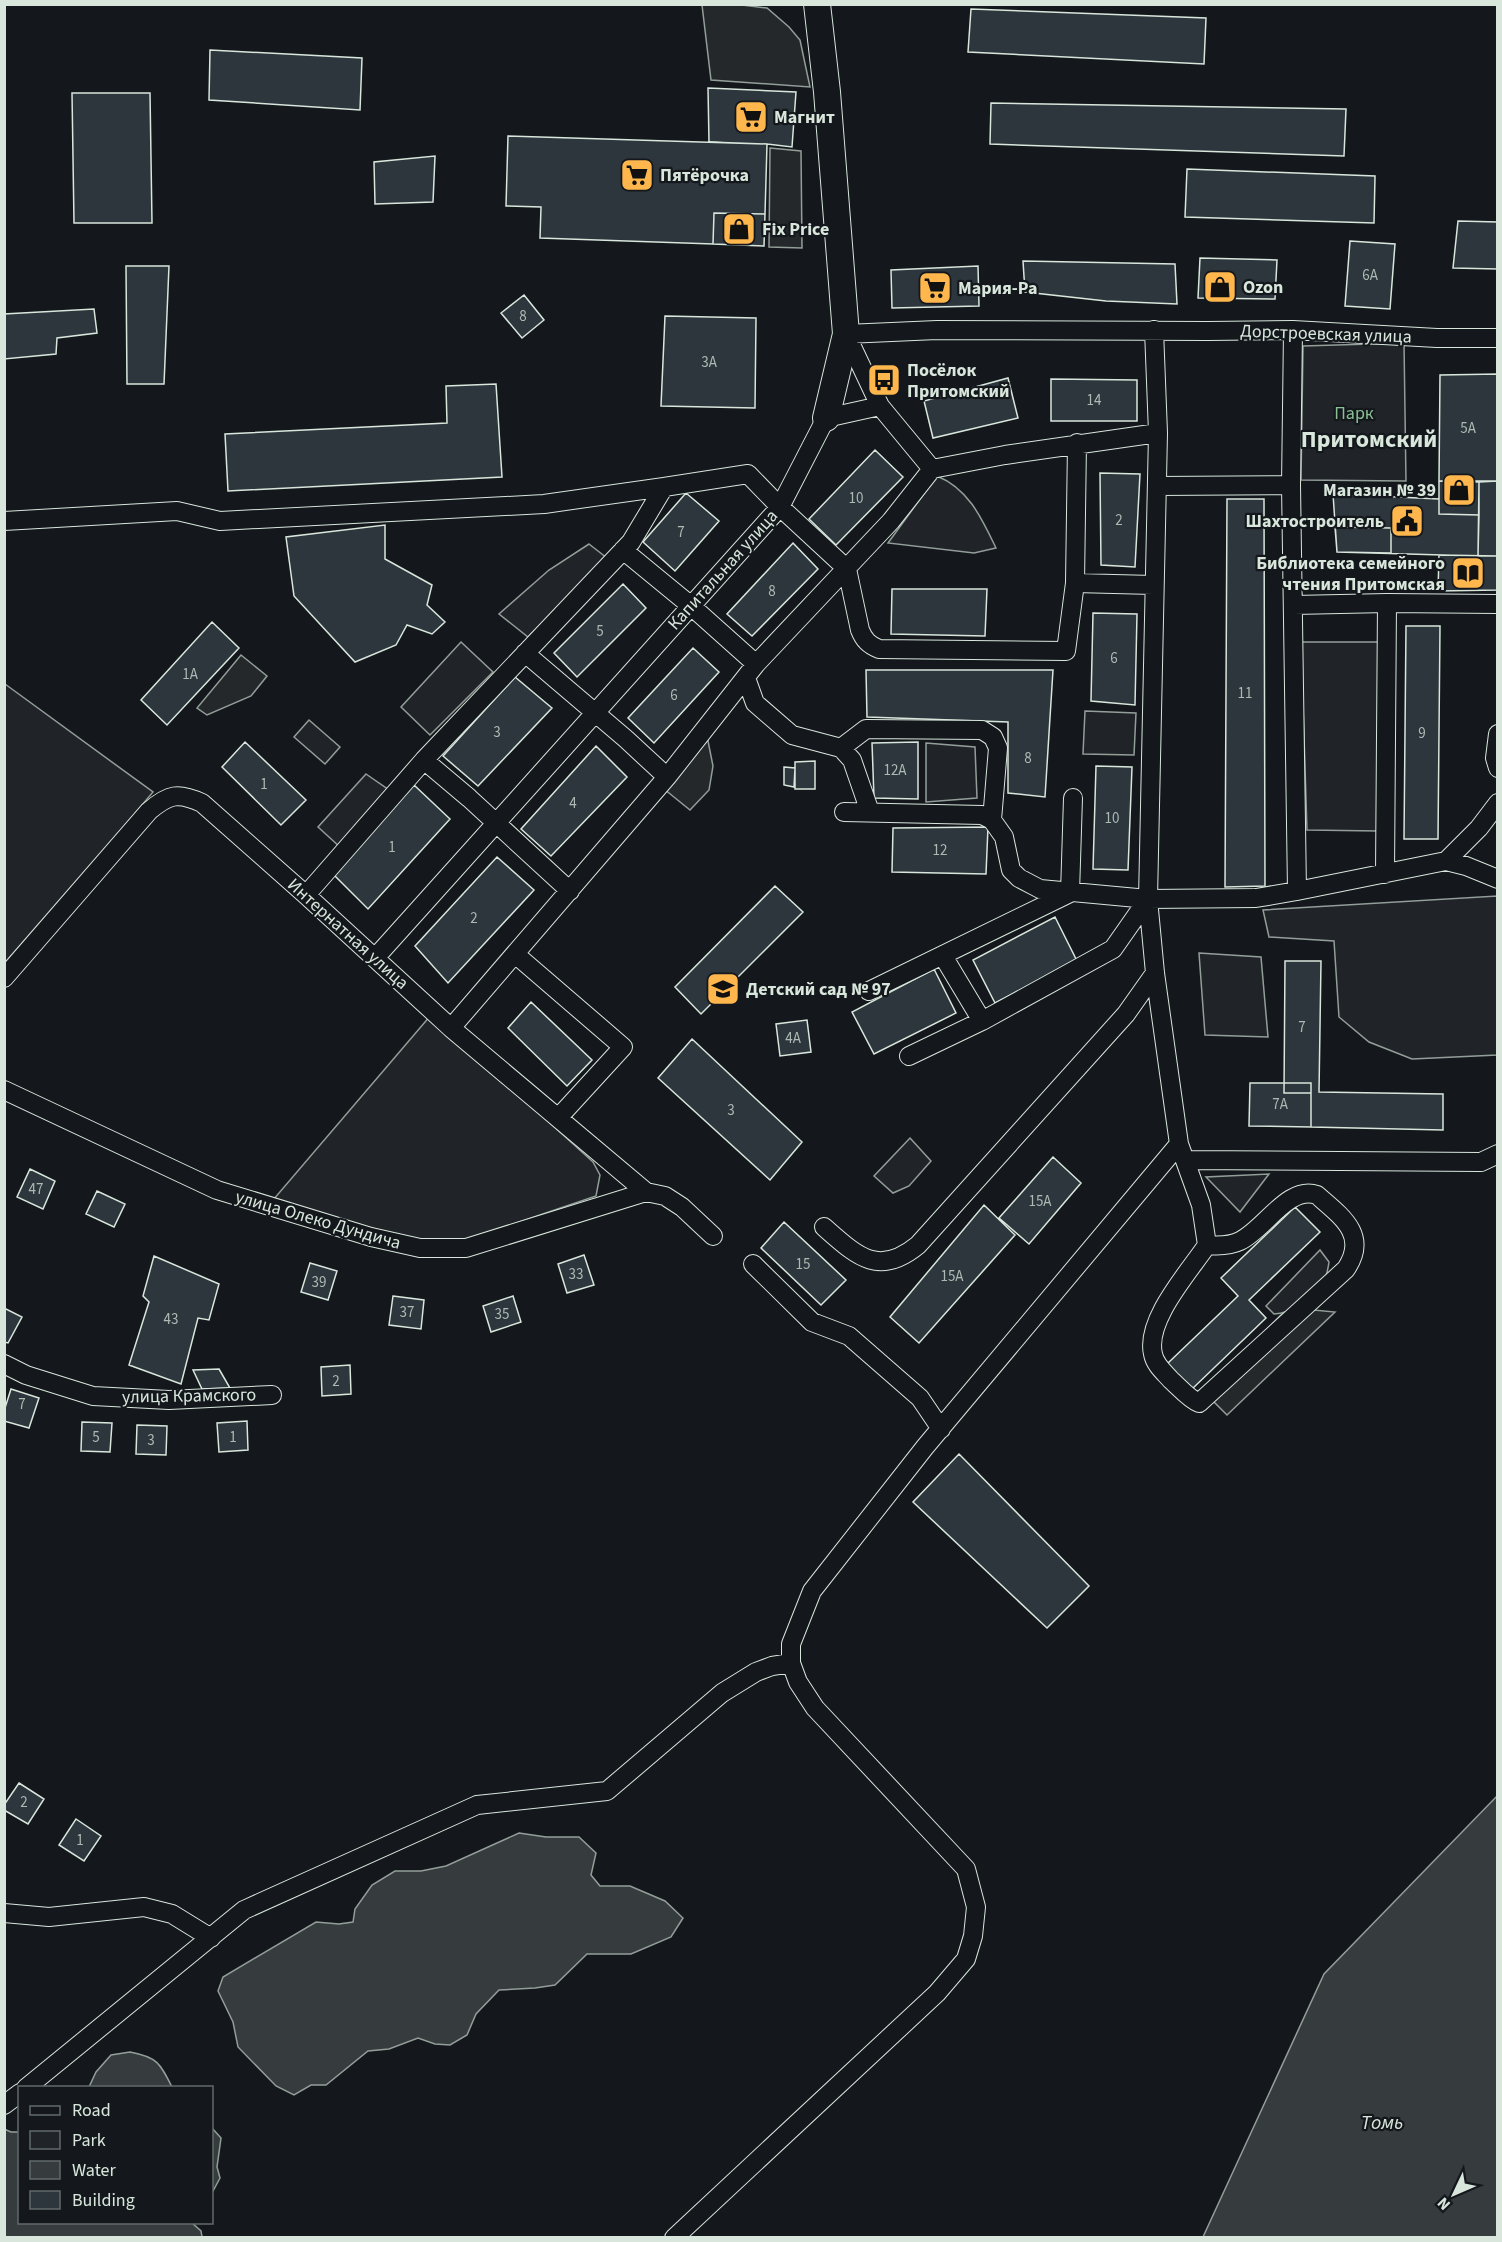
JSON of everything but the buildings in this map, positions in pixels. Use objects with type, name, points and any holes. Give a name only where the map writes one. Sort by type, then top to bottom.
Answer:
[{"type":"street","points":[[817,4],[827,92],[846,334],[826,418],[880,406]]},
{"type":"street","points":[[846,334],[937,330],[1154,330],[1158,433],[1148,899],[1155,973],[1182,1152],[1201,1205],[1208,1245],[1159,1316],[1152,1345],[1153,1354],[1161,1370],[1199,1403],[1346,1269],[1356,1251],[1351,1228],[1317,1195],[1304,1192],[1291,1198],[1250,1236],[1237,1243],[1224,1246],[1208,1245]]},
{"type":"street","name":"Дорстроевская улица","points":[[1154,330],[1293,330],[1437,338],[1497,338]]},
{"type":"street","points":[[1293,330],[1291,485],[1297,891]]},
{"type":"street","points":[[846,334],[880,406],[932,469]]},
{"type":"street","name":"Капитальная улица","points":[[375,958],[597,714],[690,605],[780,507],[826,418]]},
{"type":"street","points":[[451,1028],[667,777],[751,671],[891,521],[932,469],[1077,443],[1158,433]]},
{"type":"street","points":[[4,521],[177,511],[220,520],[544,504],[747,474],[847,569],[864,639],[871,646],[879,649],[1066,651],[1075,583],[1077,443]]},
{"type":"street","points":[[1157,486],[1291,485]]},
{"type":"street","points":[[306,895],[424,760],[631,542],[664,487]]},
{"type":"street","points":[[623,550],[690,605],[751,671],[755,703],[792,735],[841,748],[852,760],[870,812]]},
{"type":"street","points":[[1075,583],[1154,585]]},
{"type":"street","points":[[1385,874],[1387,603]]},
{"type":"street","points":[[1294,605],[1497,604]]},
{"type":"street","points":[[525,653],[667,777]]},
{"type":"street","points":[[841,748],[866,729],[982,730],[993,737],[998,748],[992,820]]},
{"type":"street","points":[[1497,734],[1495,758],[1497,768]]},
{"type":"street","points":[[424,760],[570,891]]},
{"type":"street","name":"Интернатная улица","points":[[4,978],[149,811],[174,795],[188,796],[202,802],[451,1028],[646,1192],[665,1196],[682,1207],[712,1236]]},
{"type":"street","points":[[1070,893],[1073,798]]},
{"type":"street","points":[[1446,861],[1479,828],[1497,803]]},
{"type":"street","points":[[844,812],[982,815],[992,820],[1004,837],[1011,870],[1019,878],[1040,889],[1070,893],[1148,899],[1256,898],[1446,861],[1466,866],[1497,879]]},
{"type":"street","points":[[869,991],[1070,893]]},
{"type":"street","points":[[909,1056],[982,1021],[1113,949],[1148,899]]},
{"type":"street","points":[[516,954],[623,1047],[558,1118]]},
{"type":"street","points":[[944,956],[982,1021]]},
{"type":"street","points":[[824,1227],[852,1251],[869,1260],[887,1261],[903,1257],[918,1245],[1126,1014],[1155,973]]},
{"type":"street","name":"улица Олеко Дундича","points":[[4,1090],[217,1191],[371,1237],[420,1248],[466,1248],[646,1192]]},
{"type":"street","points":[[1182,1152],[1481,1162],[1497,1154]]},
{"type":"street","points":[[674,2238],[937,1993],[966,1959],[973,1936],[976,1907],[966,1869],[815,1708],[798,1682],[791,1662],[791,1644],[812,1591],[941,1429],[1182,1152]]},
{"type":"street","points":[[753,1264],[812,1322],[849,1336],[920,1398],[941,1429]]},
{"type":"street","name":"улица Крамского","points":[[4,1364],[26,1375],[93,1396],[169,1400],[272,1395]]},
{"type":"street","points":[[28,2086],[244,1910],[477,1805],[607,1791],[722,1693],[756,1672],[791,1662]]},
{"type":"street","points":[[4,1913],[49,1917],[144,1907],[172,1914],[211,1938]]},
{"type":"street","points":[[4,2105],[18,2094]]},
{"type":"green space","name":"Парк","points":[[1404,343],[1406,481],[1301,480],[1303,346]]},
{"type":"green space","points":[[937,476],[966,497],[980,516],[996,548],[974,553],[888,543]]},
{"type":"green space","points":[[589,544],[607,558],[528,637],[499,614],[549,570]]},
{"type":"green space","points":[[461,642],[493,672],[430,735],[401,707]]},
{"type":"green space","points":[[1301,642],[1379,642],[1378,831],[1307,830]]},
{"type":"green space","points":[[5,684],[153,792],[5,968]]},
{"type":"green space","points":[[1085,711],[1136,713],[1134,755],[1083,754]]},
{"type":"green space","points":[[309,720],[340,747],[325,764],[294,737]]},
{"type":"green space","points":[[926,743],[975,747],[977,798],[926,802]]},
{"type":"green space","points":[[366,774],[389,790],[341,848],[318,827]]},
{"type":"green space","points":[[1497,896],[1497,1055],[1412,1059],[1369,1042],[1339,1017],[1334,941],[1269,937],[1263,910]]},
{"type":"green space","points":[[1199,953],[1261,957],[1268,1037],[1205,1035]]},
{"type":"green space","points":[[431,1015],[593,1162],[600,1175],[596,1196],[457,1243],[434,1246],[273,1200]]},
{"type":"green space","points":[[910,1138],[931,1161],[909,1186],[893,1193],[874,1176]]},
{"type":"green space","points":[[1269,1174],[1240,1212],[1206,1177]]},
{"type":"green space","points":[[1320,1250],[1329,1262],[1324,1280],[1302,1303],[1289,1311],[1274,1314],[1266,1306]]},
{"type":"shaded area","points":[[702,5],[742,5],[767,8],[800,40],[810,87],[711,80]]},
{"type":"shaded area","points":[[770,148],[801,151],[802,248],[769,247]]},
{"type":"shaded area","points":[[241,655],[267,676],[251,696],[207,715],[197,708]]},
{"type":"shaded area","points":[[707,736],[713,766],[709,790],[690,810],[664,789]]},
{"type":"shaded area","points":[[1303,1309],[1335,1312],[1227,1415],[1204,1392],[1283,1313]]},
{"type":"water","name":"Томь","points":[[1497,1796],[1497,2237],[1203,2237],[1324,1974]]},
{"type":"water","points":[[519,1833],[546,1837],[579,1837],[596,1853],[591,1875],[600,1886],[630,1886],[665,1901],[683,1918],[671,1937],[631,1954],[587,1954],[555,1985],[499,1990],[476,2014],[467,2035],[450,2045],[435,2044],[418,2038],[389,2049],[368,2051],[326,2085],[311,2085],[294,2095],[276,2086],[238,2047],[233,2022],[218,1991],[223,1977],[316,1922],[339,1924],[353,1922],[355,1909],[372,1885],[395,1871],[421,1871],[446,1866]]},
{"type":"water","points":[[130,2052],[152,2059],[161,2067],[171,2086],[89,2086],[96,2072],[111,2055]]},
{"type":"water","points":[[4,2129],[18,2132],[18,2224],[193,2224],[201,2231],[202,2237],[5,2237]]},
{"type":"water","points":[[213,2129],[221,2138],[217,2167],[220,2178],[213,2191]]},
{"type":"place","name":"Магнит","points":[[751,117]]},
{"type":"place","name":"Пятёрочка","points":[[637,175]]},
{"type":"place","name":"Fix Price","points":[[739,229]]},
{"type":"place","name":"Ozon","points":[[1220,287]]},
{"type":"place","name":"Мария-Ра","points":[[935,288]]},
{"type":"place","name":"Посёлок Притомский","points":[[884,380]]},
{"type":"place","name":"Магазин № 39","points":[[1459,490]]},
{"type":"place","name":"Шахтостроитель","points":[[1407,521]]},
{"type":"place","name":"Библиотека семейного чтения Притомская","points":[[1468,573]]},
{"type":"place","name":"Детский сад № 97","points":[[723,989]]},
{"type":"district","name":"Притомский","points":[[1369,439]]}]
